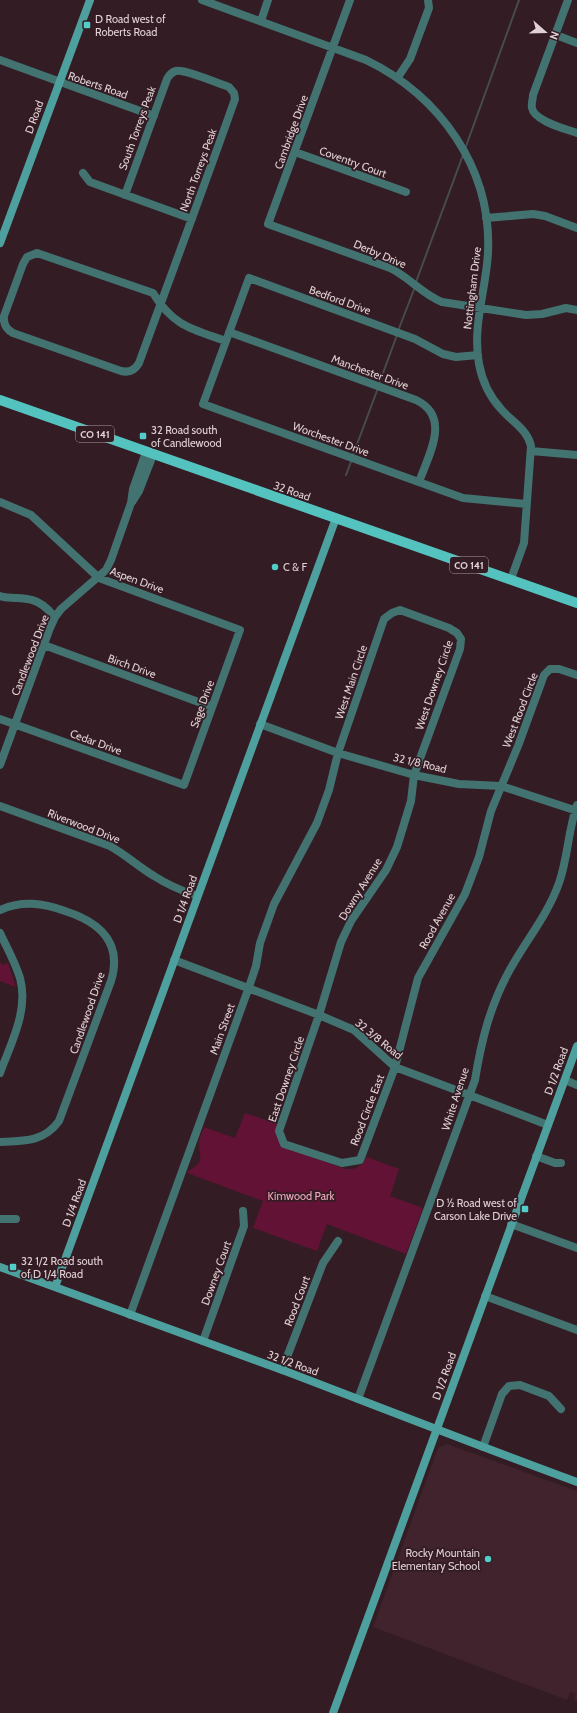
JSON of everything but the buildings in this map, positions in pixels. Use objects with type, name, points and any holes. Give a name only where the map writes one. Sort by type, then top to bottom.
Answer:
[{"type":"main road","name":"32 Road","points":[[1,401],[577,603]]},
{"type":"street","name":"D Road","points":[[0,243],[90,0]]},
{"type":"street","name":"Nottingham Drive","points":[[202,0],[366,60],[398,77],[428,102],[456,137],[470,162],[477,179],[486,218],[488,252],[486,275],[479,308],[477,334],[478,355],[483,378],[490,394],[502,410],[525,432],[530,441],[531,452],[524,543],[511,579]]},
{"type":"street","points":[[261,21],[268,0]]},
{"type":"street","name":"Cambridge Drive","points":[[268,224],[350,0]]},
{"type":"street","points":[[398,77],[410,59],[429,8],[428,0]]},
{"type":"street","points":[[568,0],[533,95],[531,107],[541,120],[577,133]]},
{"type":"street","points":[[556,35],[577,43]]},
{"type":"street","name":"Roberts Road","points":[[0,60],[59,83],[154,116]]},
{"type":"street","name":"South Torreys Peak","points":[[125,194],[167,80],[174,72],[184,71],[229,88],[234,93]]},
{"type":"street","name":"North Torreys Peak","points":[[161,304],[153,293],[37,253],[30,255],[24,260],[4,319],[7,329],[13,333],[127,372],[132,370],[139,363],[161,304],[235,99],[234,93]]},
{"type":"street","name":"Coventry Court","points":[[295,152],[406,192]]},
{"type":"street","points":[[82,173],[90,182],[192,219]]},
{"type":"street","points":[[486,218],[533,214],[545,216],[577,228]]},
{"type":"street","name":"Derby Drive","points":[[268,224],[390,268],[402,274],[424,293],[435,299],[530,316],[566,308],[577,310]]},
{"type":"street","name":"Bedford Drive","points":[[229,332],[249,278],[415,339],[443,354],[456,357],[478,355]]},
{"type":"street","points":[[161,304],[173,318],[183,325],[226,341]]},
{"type":"street","name":"Worchester Drive","points":[[229,332],[203,404],[462,498],[526,504]]},
{"type":"street","name":"Manchester Drive","points":[[229,332],[416,400],[424,405],[434,417],[436,433],[418,482]]},
{"type":"street","points":[[531,452],[577,455]]},
{"type":"street","name":"Candlewood Drive","points":[[0,765],[55,617],[62,609],[99,578],[112,560],[131,503],[139,492],[150,453]]},
{"type":"street","name":"Aspen Drive","points":[[0,502],[31,515],[99,578],[240,630]]},
{"type":"street","name":"D 1/4 Road","points":[[55,1287],[336,518]]},
{"type":"street","points":[[0,596],[10,599],[32,600],[44,606],[55,617]]},
{"type":"street","name":"West Downey Circle","points":[[384,619],[392,613],[400,610],[449,628],[457,633],[461,639],[460,649],[414,775]]},
{"type":"street","name":"West Main Circle","points":[[338,753],[384,619]]},
{"type":"street","name":"Sage Drive","points":[[184,785],[240,630]]},
{"type":"street","name":"Birch Drive","points":[[44,645],[212,707]]},
{"type":"street","name":"West Rood Circle","points":[[501,786],[518,746],[544,675],[550,669],[558,669],[577,675]]},
{"type":"street","name":"Cedar Drive","points":[[0,719],[184,785]]},
{"type":"street","name":"32 1/8 Road","points":[[260,724],[338,753],[414,775],[459,784],[501,786],[576,809]]},
{"type":"street","name":"Main Street","points":[[130,1315],[249,987],[256,966],[260,943],[274,904],[317,823],[329,790],[338,753]]},
{"type":"street","name":"Downy Avenue","points":[[319,1015],[341,942],[351,921],[386,870],[397,847],[411,801],[414,775]]},
{"type":"street","name":"Rood Avenue","points":[[395,1067],[408,1010],[418,978],[465,894],[479,857],[491,811],[501,786]]},
{"type":"street","name":"Riverwood Drive","points":[[0,806],[110,846],[167,884],[198,896]]},
{"type":"street","name":"White Avenue","points":[[358,1399],[475,1080],[481,1044],[490,1014],[499,991],[518,957],[544,917],[560,882],[571,822],[576,809]]},
{"type":"street","name":"Candlewood Drive","points":[[0,910],[18,904],[39,903],[53,906],[86,918],[107,938],[112,951],[114,965],[111,981],[59,1120],[46,1134],[33,1140],[0,1142]]},
{"type":"street","points":[[0,933],[20,978],[22,996],[18,1024],[0,1073]]},
{"type":"street","name":"32 3/8 Road","points":[[174,960],[249,987],[354,1030],[395,1067],[548,1125]]},
{"type":"street","name":"East Downey Circle","points":[[319,1015],[279,1131],[284,1144],[342,1163],[360,1160]]},
{"type":"street","name":"D 1/2 Road","points":[[333,1713],[577,1046]]},
{"type":"street","name":"Rood Circle East","points":[[360,1160],[395,1067]]},
{"type":"street","points":[[565,1080],[577,1085]]},
{"type":"street","points":[[536,1156],[555,1163],[562,1163]]},
{"type":"street","name":"Downey Court","points":[[203,1341],[244,1226],[243,1211]]},
{"type":"street","points":[[0,1219],[16,1219]]},
{"type":"street","points":[[511,1224],[577,1248]]},
{"type":"street","name":"Rood Court","points":[[282,1370],[323,1263],[338,1241]]},
{"type":"street","name":"32 1/2 Road","points":[[0,1266],[282,1370],[483,1448],[577,1482]]},
{"type":"street","points":[[485,1296],[577,1330]]},
{"type":"street","points":[[483,1448],[502,1394],[509,1386],[520,1385],[549,1396],[561,1409]]},
{"type":"shaded area","name":"Rocky Mountain Elementary School","points":[[447,1444],[577,1491],[577,1701],[574,1700],[576,1694],[570,1692],[567,1700],[373,1627],[438,1448]]},
{"type":"green space","points":[[0,961],[2,965],[8,963],[16,987],[0,981]]},
{"type":"green space","name":"Kimwood Park","points":[[245,1113],[277,1124],[277,1138],[286,1148],[346,1169],[358,1167],[367,1157],[399,1169],[390,1196],[423,1208],[406,1254],[327,1224],[317,1251],[253,1228],[263,1201],[187,1173],[198,1164],[200,1160],[199,1141],[204,1127],[235,1138]]},
{"type":"waterway","points":[[465,149],[519,0]]},
{"type":"waterway","points":[[416,282],[463,155]]},
{"type":"waterway","points":[[398,331],[415,287]]},
{"type":"waterway","points":[[379,384],[397,335]]},
{"type":"waterway","points":[[353,455],[378,388]]},
{"type":"waterway","points":[[346,475],[352,459]]},
{"type":"place","name":"D Road west of Roberts Road","points":[[87,25]]},
{"type":"place","name":"32 Road south of Candlewood","points":[[143,436]]},
{"type":"place","name":"C & F","points":[[275,567]]},
{"type":"place","name":"D ½ Road west of Carson Lake Drive","points":[[525,1209]]},
{"type":"place","name":"32 1/2 Road south of D 1/4 Road","points":[[13,1267]]},
{"type":"place","name":"Rocky Mountain Elementary School","points":[[488,1559]]}]
